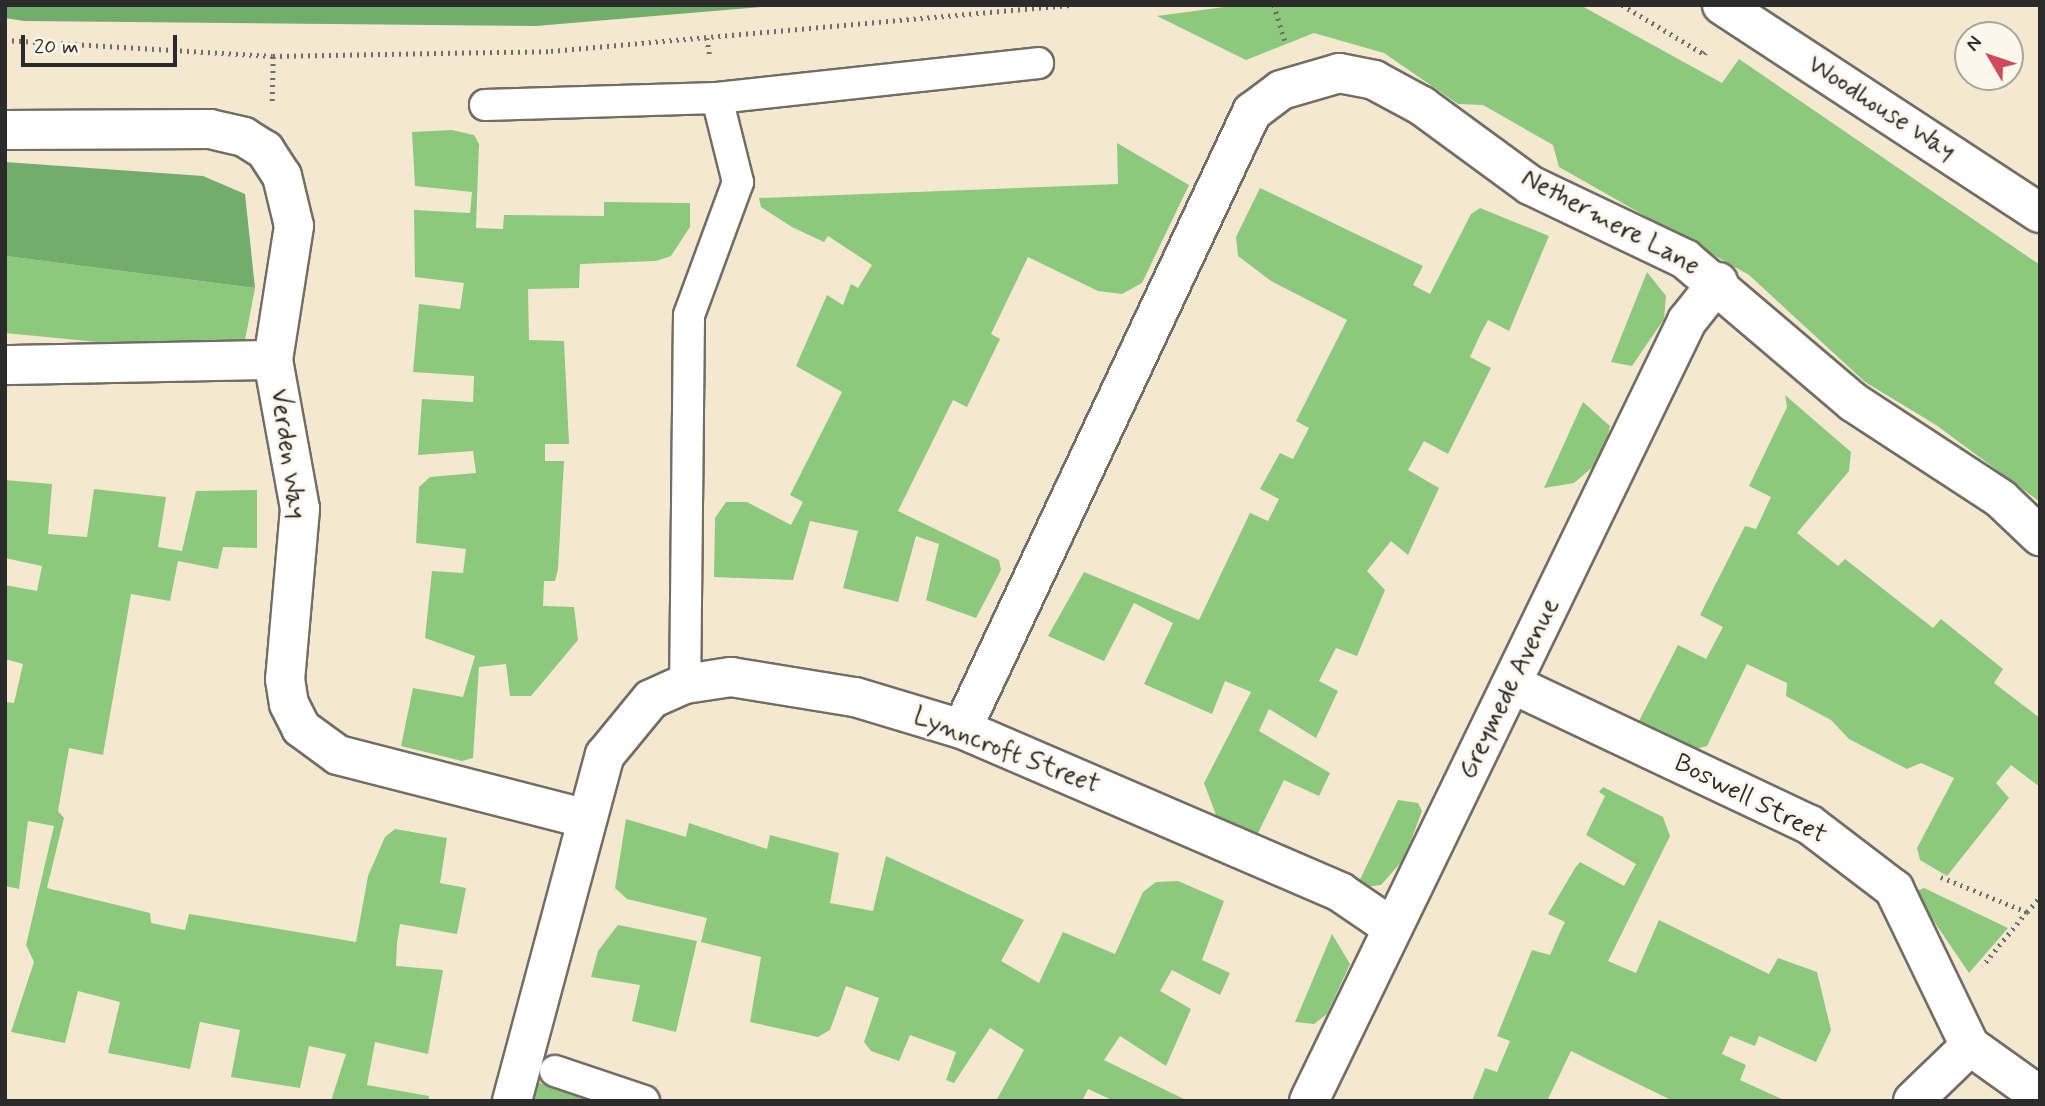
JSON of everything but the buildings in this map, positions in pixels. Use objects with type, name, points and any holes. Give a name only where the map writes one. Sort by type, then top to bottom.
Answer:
[{"type":"street","name":"Woodhouse Way","points":[[1722,5],[2040,213]]},
{"type":"street","name":"Nethermere Lane","points":[[962,729],[1252,112],[1281,90],[1339,73],[1374,80],[1422,106],[1530,185],[1651,239],[1718,282],[1853,402],[2001,499],[2040,536]]},
{"type":"street","name":"Verden Way","points":[[5,130],[210,129],[265,150],[282,176],[294,226],[273,360],[300,509],[285,679],[301,728],[338,755],[584,818]]},
{"type":"street","name":"Greymede Avenue","points":[[1323,1096],[1390,926],[1514,685],[1687,321],[1718,282]]},
{"type":"street","points":[[5,365],[273,360]]},
{"type":"street","name":"Lynncroft Street","points":[[512,1101],[584,818],[605,755],[651,699],[685,684],[731,677],[855,697],[962,729],[1340,892],[1390,926]]},
{"type":"street","name":"Boswell Street","points":[[1514,685],[1810,825],[1894,889],[1970,1046],[2040,1096]]},
{"type":"street","points":[[1913,1101],[1970,1046]]},
{"type":"lane","points":[[485,105],[717,98],[1038,63]]},
{"type":"lane","points":[[685,684],[689,316],[738,182],[717,98]]},
{"type":"lane","points":[[555,1071],[644,1101]]},
{"type":"path","points":[[5,40],[124,52],[273,56],[551,51],[1070,5]]},
{"type":"path","points":[[1622,5],[1704,54]]},
{"type":"path","points":[[2027,912],[2040,897]]},
{"type":"green space","points":[[5,5],[786,5],[536,26],[24,21],[5,18]]},
{"type":"green space","points":[[1239,5],[1580,5],[1722,83],[1739,59],[2040,265],[2040,502],[1936,425],[1865,382],[1749,275],[1559,167],[1553,145],[1483,105],[1458,104],[1384,53],[1314,33],[1246,60],[1157,16]]},
{"type":"green space","points":[[452,130],[474,135],[479,144],[476,228],[503,229],[504,215],[604,216],[604,202],[690,203],[690,227],[671,256],[656,261],[580,264],[579,288],[528,289],[529,340],[564,341],[569,444],[545,444],[545,461],[564,461],[558,569],[555,581],[544,581],[543,606],[574,607],[578,640],[531,696],[510,696],[506,664],[479,667],[473,758],[462,761],[401,746],[413,688],[463,697],[475,656],[425,638],[432,571],[463,573],[466,549],[416,543],[419,487],[430,477],[476,473],[473,451],[418,455],[422,399],[473,402],[474,376],[413,372],[419,304],[460,309],[464,283],[415,277],[414,210],[470,213],[472,192],[415,186],[412,132]]},
{"type":"green space","points":[[1117,143],[1189,185],[1142,283],[1122,294],[1098,291],[1028,257],[991,334],[1000,339],[967,407],[953,400],[898,511],[999,560],[1001,570],[976,618],[926,600],[939,544],[916,536],[898,602],[843,588],[858,531],[810,521],[793,580],[714,577],[715,518],[726,502],[747,502],[791,525],[803,502],[790,495],[842,392],[796,366],[827,295],[843,305],[851,284],[858,288],[872,265],[828,236],[824,242],[792,227],[761,207],[759,198],[1118,184]]},
{"type":"green space","points":[[5,162],[203,176],[245,194],[255,288],[5,256]]},
{"type":"green space","points":[[1260,188],[1423,266],[1413,285],[1430,294],[1471,214],[1480,208],[1549,236],[1509,331],[1488,320],[1480,335],[1470,357],[1491,368],[1448,454],[1424,441],[1408,470],[1439,488],[1408,555],[1391,541],[1367,571],[1385,590],[1357,656],[1336,648],[1319,681],[1338,691],[1316,738],[1269,709],[1259,731],[1330,773],[1319,796],[1284,780],[1257,835],[1216,815],[1204,783],[1251,692],[1225,681],[1212,714],[1144,684],[1173,623],[1134,603],[1104,661],[1048,636],[1084,572],[1199,620],[1250,513],[1268,521],[1279,499],[1260,489],[1280,453],[1293,459],[1309,428],[1296,421],[1347,320],[1271,281],[1238,256],[1236,237]]},
{"type":"green space","points":[[5,256],[255,288],[242,356],[5,333]]},
{"type":"green space","points":[[1647,272],[1666,296],[1664,319],[1632,366],[1611,362]]},
{"type":"green space","points":[[1785,395],[1851,452],[1849,471],[1797,533],[1838,566],[1845,559],[1933,628],[1941,619],[2003,669],[1994,683],[2040,718],[2040,787],[2011,765],[1996,783],[2009,798],[1947,876],[1920,860],[1917,848],[1954,778],[1921,763],[1907,769],[1849,739],[1831,720],[1786,696],[1787,683],[1747,664],[1707,746],[1692,750],[1638,723],[1678,645],[1706,659],[1723,627],[1700,615],[1745,526],[1756,529],[1771,497],[1749,486],[1787,407]]},
{"type":"green space","points":[[1583,402],[1610,426],[1602,459],[1574,483],[1544,488]]},
{"type":"green space","points":[[5,480],[52,484],[48,534],[87,537],[94,489],[166,497],[158,547],[182,551],[196,491],[257,490],[257,548],[223,547],[218,569],[178,561],[170,601],[131,594],[103,755],[69,748],[58,811],[64,818],[47,888],[150,913],[151,923],[185,930],[189,914],[356,942],[368,876],[385,837],[395,829],[447,838],[440,883],[466,888],[457,934],[400,924],[397,943],[396,966],[443,970],[428,1054],[375,1042],[367,1085],[429,1096],[429,1101],[331,1101],[346,1054],[309,1046],[300,1088],[231,1077],[240,1030],[200,1022],[190,1069],[108,1053],[120,1002],[78,991],[65,1043],[11,1032],[34,962],[26,945],[54,826],[28,821],[19,889],[5,886],[5,702],[14,703],[23,664],[5,659],[5,585],[37,591],[42,566],[5,558]]},
{"type":"green space","points":[[1603,787],[1663,817],[1670,836],[1608,961],[1636,973],[1659,920],[1769,974],[1778,958],[1817,972],[1831,1030],[1816,1062],[1759,1036],[1755,1046],[1730,1036],[1722,1054],[1746,1065],[1740,1080],[1786,1101],[1673,1101],[1571,1051],[1547,1101],[1472,1101],[1485,1068],[1497,1072],[1510,1041],[1497,1036],[1532,950],[1550,955],[1565,922],[1548,914],[1575,868],[1580,862],[1624,886],[1636,864],[1586,835],[1605,796],[1599,792]]},
{"type":"green space","points":[[1398,800],[1418,803],[1422,811],[1404,859],[1381,885],[1356,888]]},
{"type":"green space","points":[[626,819],[686,837],[689,823],[767,849],[770,835],[839,853],[830,903],[873,911],[886,856],[1024,920],[1001,961],[1039,983],[1063,932],[1115,954],[1143,892],[1156,882],[1178,881],[1224,901],[1202,960],[1230,973],[1220,995],[1172,970],[1160,991],[1191,1009],[1166,1066],[1120,1036],[1104,1060],[1188,1101],[1114,1101],[1088,1089],[1082,1101],[996,1101],[1024,1050],[990,1028],[954,1083],[946,1080],[956,1052],[910,1035],[899,1061],[871,1051],[864,1042],[879,998],[846,986],[830,1030],[818,1037],[750,1022],[761,957],[701,942],[707,918],[627,899],[615,888]]},
{"type":"green space","points":[[1924,888],[2008,928],[1969,973],[1914,892]]},
{"type":"green space","points":[[618,925],[697,941],[676,1032],[632,1021],[640,985],[591,977],[598,951]]},
{"type":"green space","points":[[1332,934],[1350,964],[1327,1014],[1314,1024],[1295,1022]]},
{"type":"green space","points":[[536,1082],[556,1088],[594,1101],[532,1101]]}]
